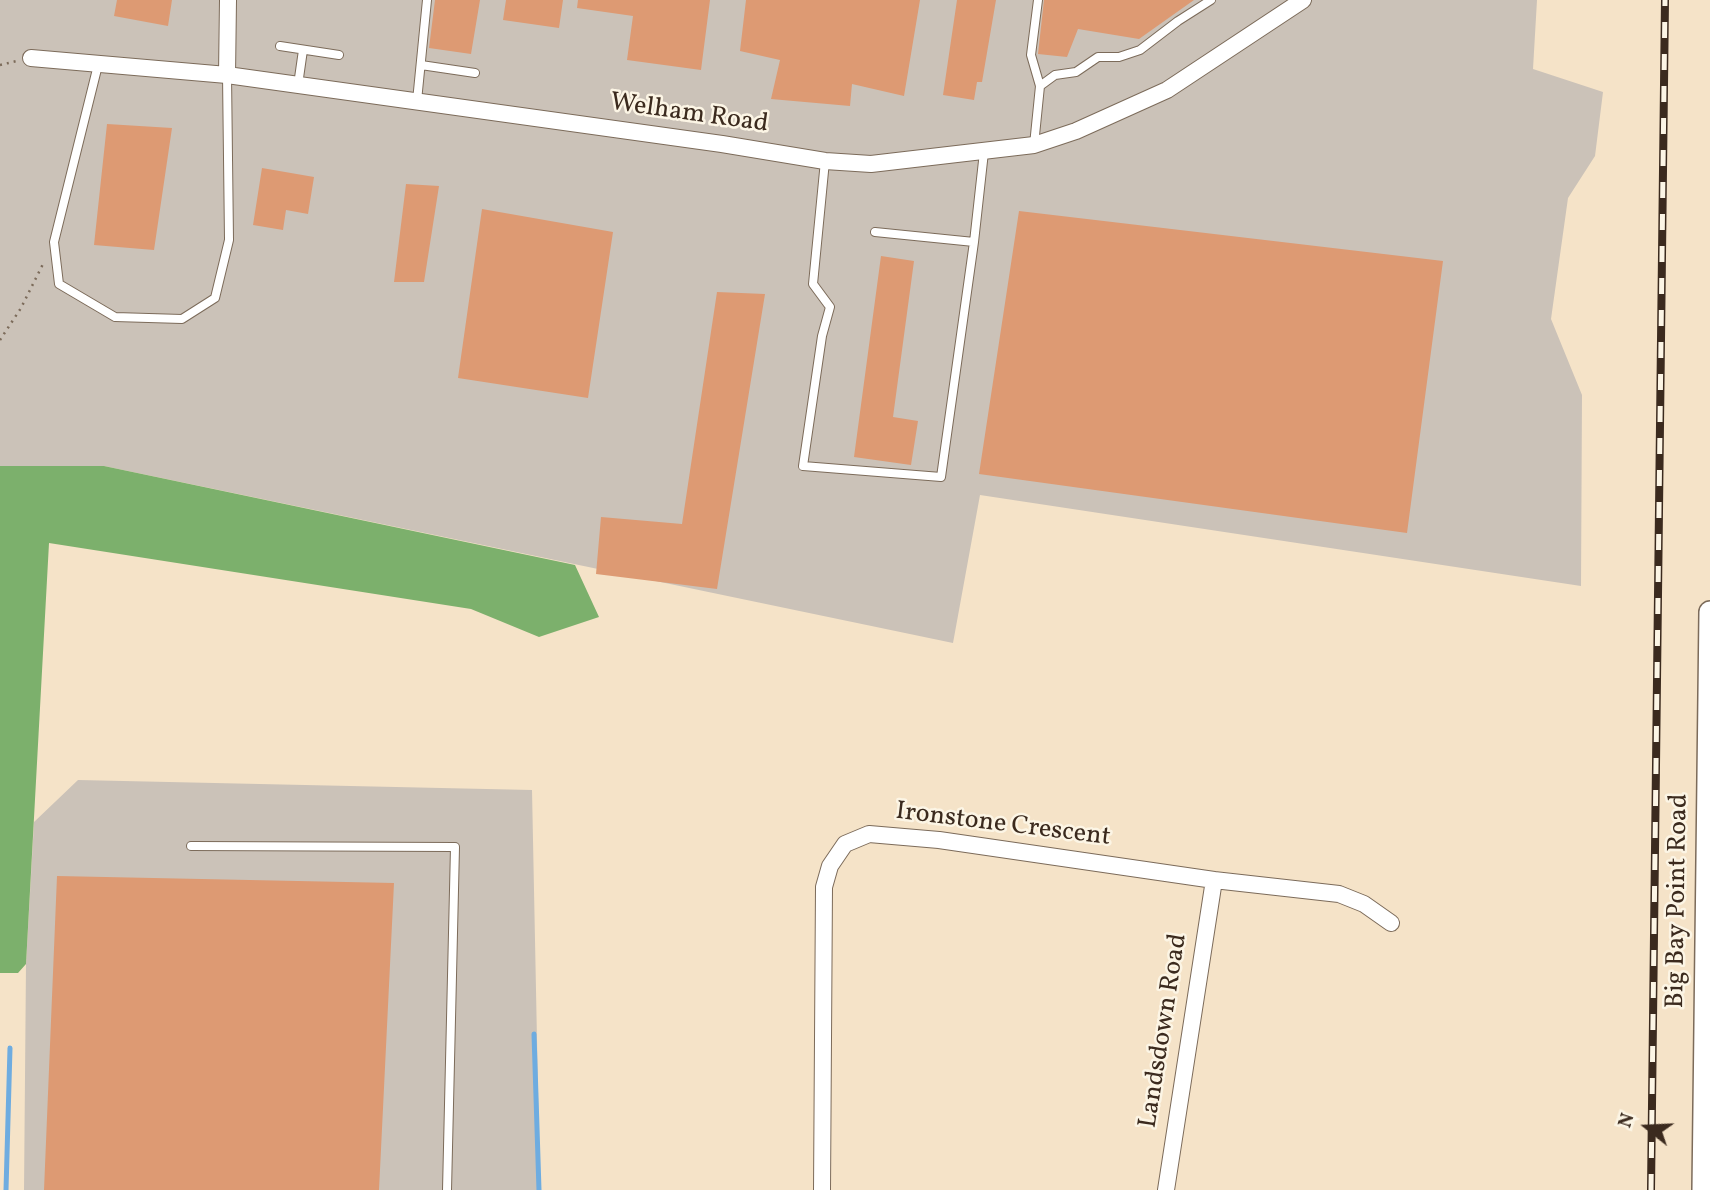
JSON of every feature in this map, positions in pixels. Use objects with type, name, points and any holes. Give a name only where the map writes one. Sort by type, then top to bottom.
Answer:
[{"type":"street","points":[[227,75],[228,0]]},
{"type":"street","name":"Welham Road","points":[[32,58],[227,75],[709,142],[825,161],[871,164],[1034,145],[1076,131],[1167,90],[1303,0]]},
{"type":"street","name":"Big Bay Point Road","points":[[1703,1190],[1707,1141],[1710,612]]},
{"type":"street","name":"Ironstone Crescent","points":[[822,1190],[824,887],[830,866],[845,844],[869,834],[939,840],[1214,880],[1339,894],[1364,904],[1391,923]]},
{"type":"street","name":"Landsdown Road","points":[[1166,1190],[1214,880]]},
{"type":"lane","points":[[417,102],[427,0]]},
{"type":"lane","points":[[1034,145],[1040,86],[1031,55],[1038,0]]},
{"type":"lane","points":[[1040,86],[1055,75],[1076,72],[1098,57],[1119,57],[1140,50],[1211,0]]},
{"type":"lane","points":[[280,46],[339,55]]},
{"type":"lane","points":[[298,85],[303,50]]},
{"type":"lane","points":[[98,65],[54,242],[59,284],[115,317],[182,319],[215,298],[229,240],[227,75]]},
{"type":"lane","points":[[421,65],[475,73]]},
{"type":"lane","points":[[825,161],[813,284],[830,306],[822,336],[803,466],[941,477],[984,152]]},
{"type":"lane","points":[[875,232],[974,242]]},
{"type":"lane","points":[[191,846],[455,847],[447,1190]]},
{"type":"path","points":[[0,340],[21,308],[54,242]]},
{"type":"shaded area","points":[[0,0],[1537,0],[1533,69],[1603,92],[1595,156],[1568,198],[1551,319],[1582,395],[1581,586],[980,495],[953,643],[104,466],[0,466]]},
{"type":"shaded area","points":[[78,780],[532,790],[540,1190],[24,1190],[26,964],[34,822]]},
{"type":"green space","points":[[0,466],[104,466],[575,565],[599,617],[539,637],[471,609],[49,543],[26,964],[18,973],[0,973]]},
{"type":"building","points":[[117,0],[172,0],[168,26],[114,16]]},
{"type":"building","points":[[435,0],[480,0],[471,54],[429,48]]},
{"type":"building","points":[[506,0],[563,0],[559,28],[503,20]]},
{"type":"building","points":[[578,0],[710,0],[701,70],[627,60],[633,16],[577,8]]},
{"type":"building","points":[[746,0],[920,0],[904,96],[852,84],[850,106],[771,99],[780,60],[740,51]]},
{"type":"building","points":[[957,0],[996,0],[982,82],[977,82],[974,100],[943,95]]},
{"type":"building","points":[[1044,0],[1194,0],[1139,39],[1078,29],[1067,57],[1038,54]]},
{"type":"building","points":[[107,124],[172,128],[154,250],[94,245]]},
{"type":"building","points":[[262,168],[314,177],[308,214],[286,210],[283,230],[253,225]]},
{"type":"building","points":[[406,184],[439,186],[424,282],[394,282]]},
{"type":"building","points":[[482,209],[613,232],[588,398],[458,378]]},
{"type":"building","points":[[1019,211],[1443,261],[1407,533],[979,474]]},
{"type":"building","points":[[881,256],[914,261],[893,417],[918,421],[911,465],[854,457]]},
{"type":"building","points":[[717,292],[765,294],[717,589],[596,574],[601,517],[682,524]]},
{"type":"building","points":[[57,876],[394,883],[379,1190],[44,1190]]},
{"type":"waterway","points":[[534,1034],[539,1190]]},
{"type":"waterway","points":[[6,1190],[10,1048]]},
{"type":"railway","points":[[1651,1190],[1665,0]]}]
